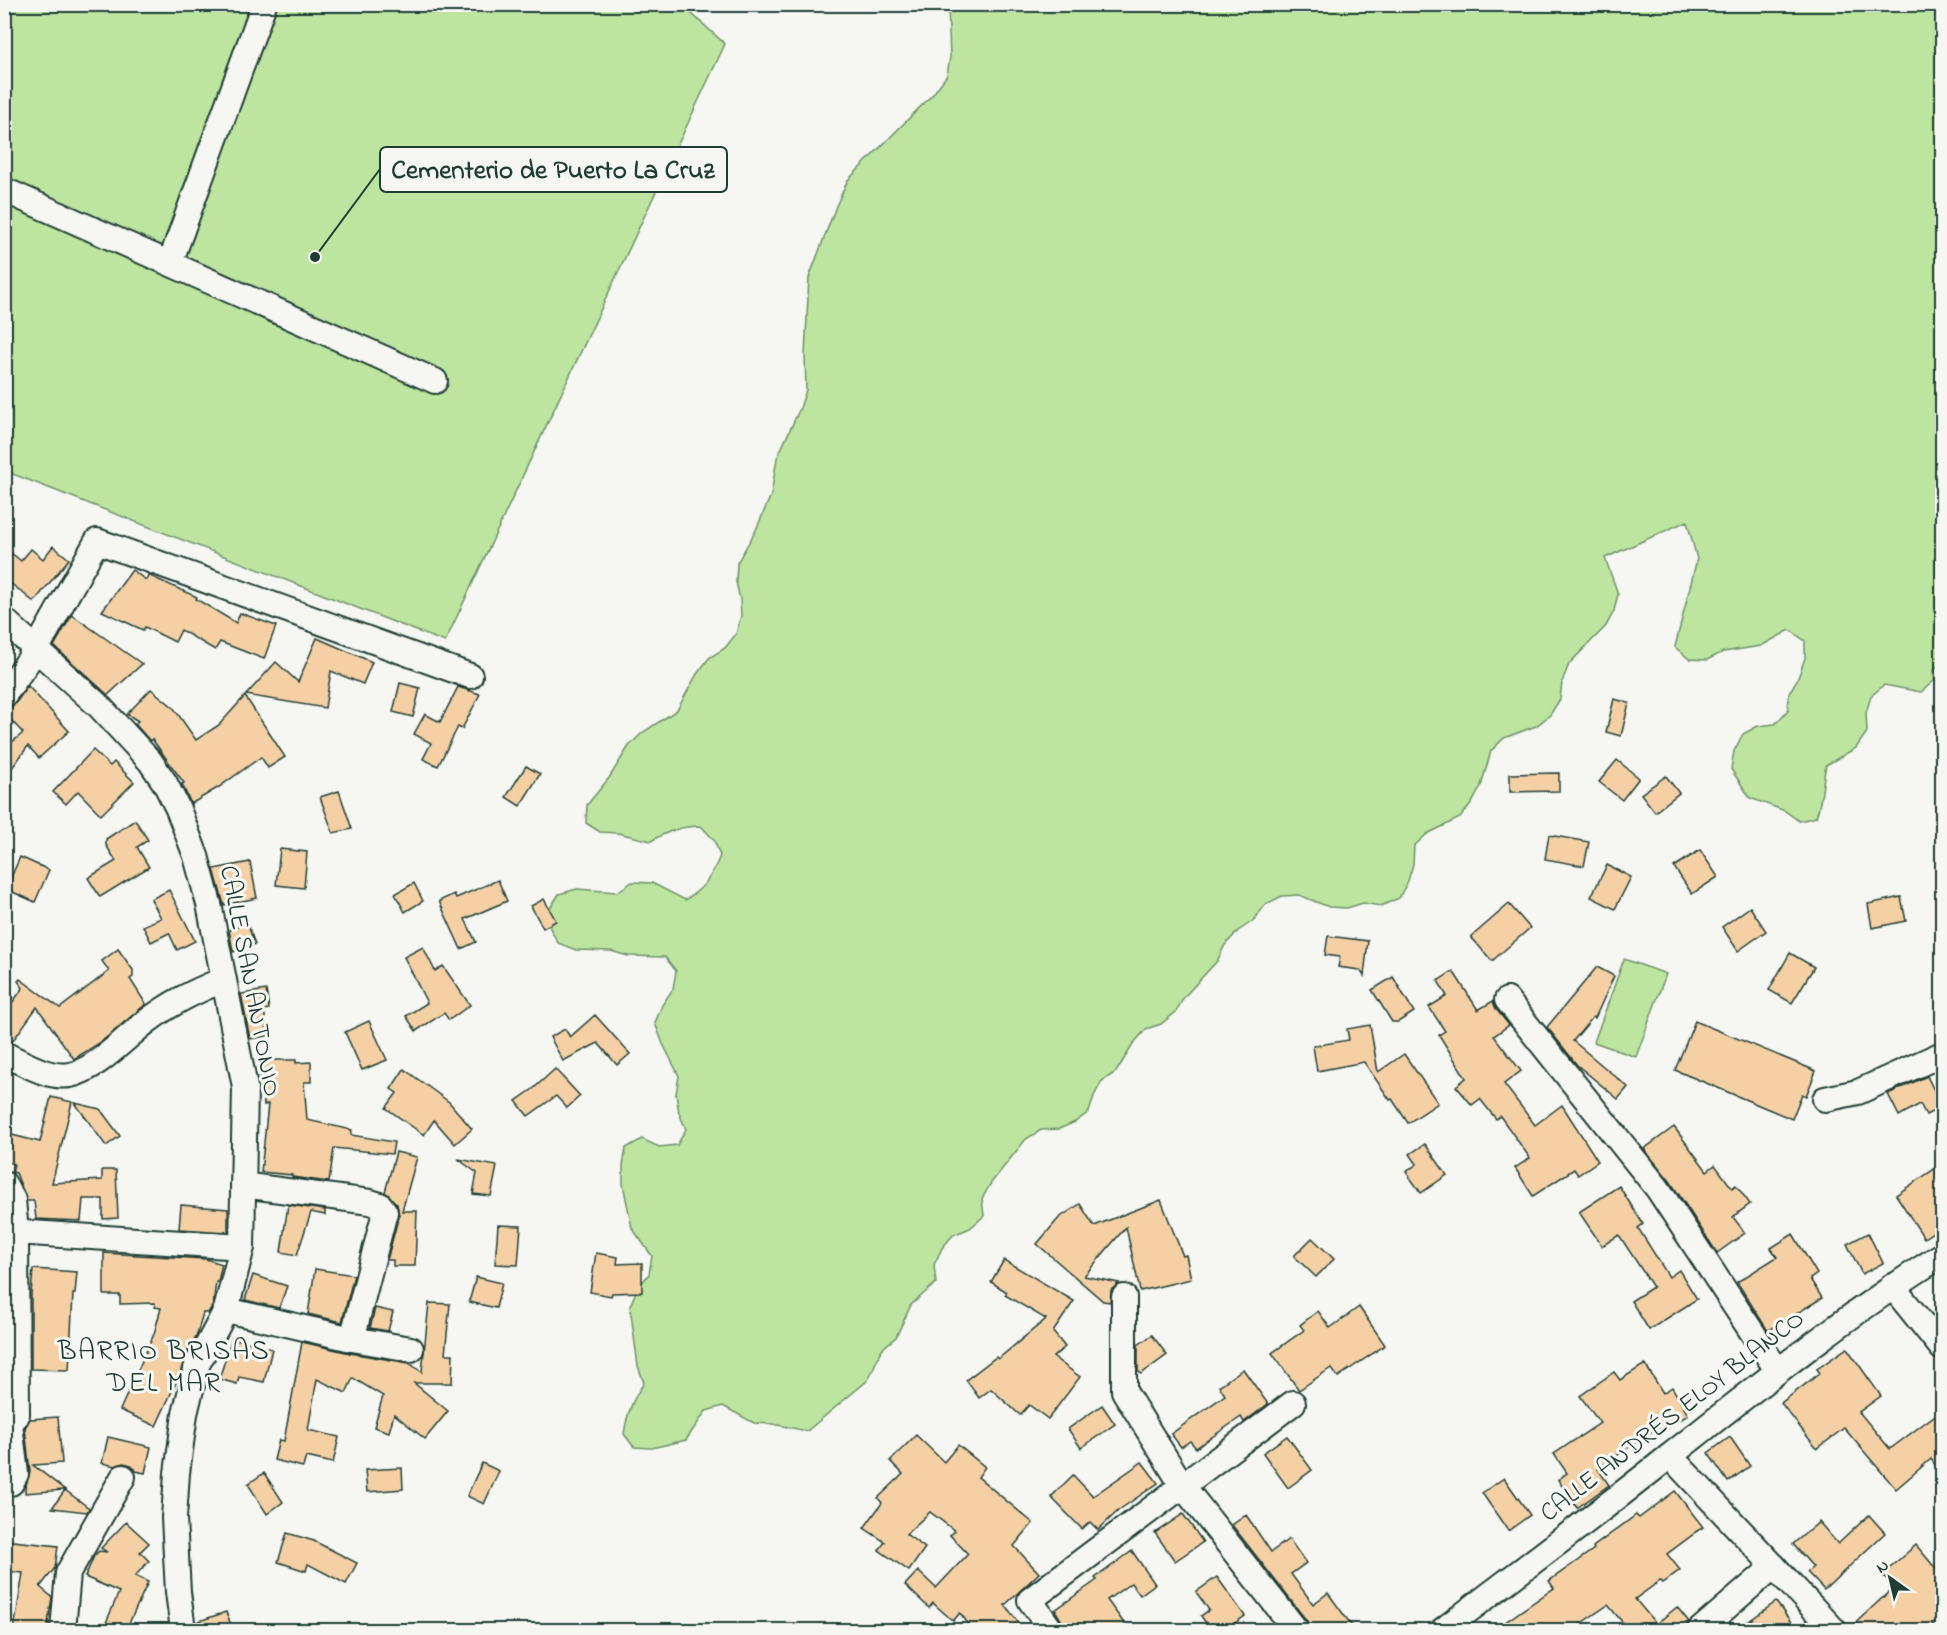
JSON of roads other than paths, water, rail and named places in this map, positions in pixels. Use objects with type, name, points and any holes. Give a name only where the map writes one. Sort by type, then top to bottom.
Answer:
[{"type":"street","points":[[170,263],[264,4]]},
{"type":"street","points":[[4,190],[435,381]]},
{"type":"street","points":[[4,696],[36,650],[97,541],[470,676]]},
{"type":"street","name":"CALLE SAN ANTONIO","points":[[4,620],[100,707],[150,761],[165,783],[178,809],[196,856],[245,1087],[242,1247],[226,1310],[197,1365],[184,1414],[180,1449],[174,1518],[178,1592],[183,1630]]},
{"type":"street","points":[[4,1054],[51,1075],[70,1075],[107,1054],[173,1003],[188,994],[223,980]]},
{"type":"street","points":[[1507,1000],[1658,1189],[1777,1370]]},
{"type":"street","points":[[1825,1099],[1858,1092],[1942,1054]]},
{"type":"street","points":[[4,1184],[13,1200],[16,1232],[16,1415],[7,1426],[16,1474],[11,1483],[4,1484]]},
{"type":"street","points":[[243,1185],[370,1202],[380,1205],[385,1212],[352,1339]]},
{"type":"street","points":[[16,1232],[242,1247]]},
{"type":"street","name":"CALLE ANDRÉS ELOY BLANCO","points":[[1443,1630],[1670,1456],[1777,1370],[1892,1286],[1942,1255]]},
{"type":"street","points":[[1892,1286],[1942,1348]]},
{"type":"street","points":[[1124,1296],[1124,1391],[1182,1485],[1296,1630]]},
{"type":"street","points":[[226,1310],[352,1339],[411,1349]]},
{"type":"street","points":[[1051,1630],[1030,1600],[1293,1403]]},
{"type":"street","points":[[1670,1456],[1834,1630]]},
{"type":"street","points":[[63,1630],[68,1573],[123,1477]]},
{"type":"street","points":[[1700,1630],[1774,1566]]},
{"type":"place","name":"Cementerio de Puerto La Cruz","points":[[315,257]]},
{"type":"district","name":"BARRIO BRISAS DEL MAR","points":[[164,1368]]}]
